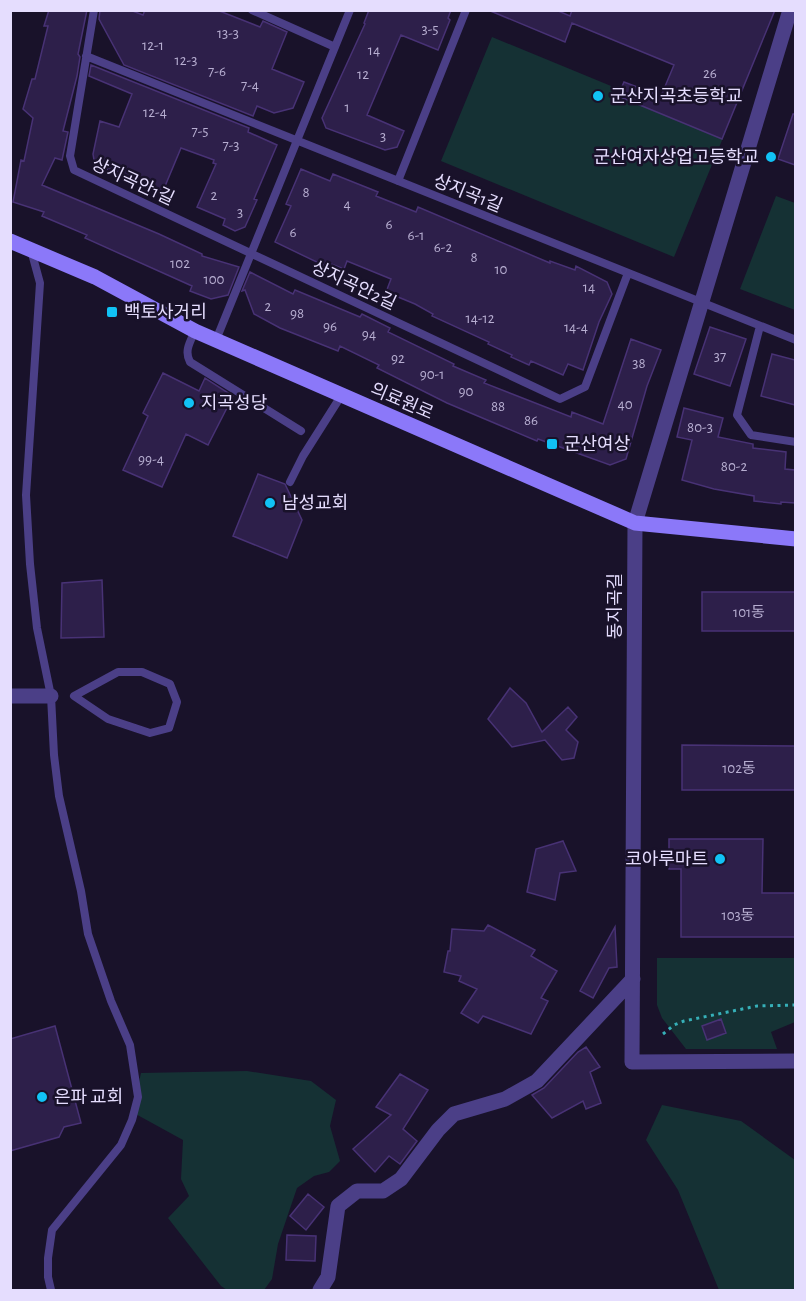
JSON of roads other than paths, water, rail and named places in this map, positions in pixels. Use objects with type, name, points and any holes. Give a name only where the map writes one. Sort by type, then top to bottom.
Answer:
[{"type":"street","name":"동지곡길","points":[[790,10],[635,523],[632,1062],[795,1061]]},
{"type":"street","name":"의료원로","points":[[10,241],[95,277],[195,331],[635,523],[795,539]]},
{"type":"street","points":[[10,696],[51,696]]},
{"type":"street","points":[[320,1290],[327,1276],[338,1206],[357,1191],[383,1191],[401,1179],[438,1130],[454,1114],[505,1099],[537,1081],[633,979]]},
{"type":"lane","name":"상지곡안1길","points":[[94,10],[70,156],[74,170],[251,254]]},
{"type":"lane","points":[[252,10],[335,46]]},
{"type":"lane","points":[[216,340],[350,10]]},
{"type":"lane","points":[[398,181],[466,10]]},
{"type":"lane","points":[[86,56],[297,140]]},
{"type":"lane","name":"상지곡1길","points":[[297,140],[795,340]]},
{"type":"lane","points":[[32,250],[40,283],[26,495],[37,628],[51,696],[59,796],[81,891],[88,934],[111,1001],[130,1045],[138,1097],[132,1120],[121,1145],[52,1230],[48,1258],[51,1290]]},
{"type":"lane","name":"상지곡안2길","points":[[251,254],[560,399],[585,387],[628,273]]},
{"type":"lane","points":[[760,326],[737,415],[751,435],[795,442]]},
{"type":"lane","points":[[195,331],[187,349],[190,362],[301,431]]},
{"type":"lane","points":[[290,482],[303,456],[341,396]]},
{"type":"lane","points":[[118,672],[142,672],[170,684],[177,702],[169,728],[150,733],[108,718],[74,696],[118,672]]},
{"type":"place","name":"군산지곡초등학교","points":[[598,96]]},
{"type":"place","name":"군산여자상업고등학교","points":[[771,157]]},
{"type":"place","name":"백토사거리","points":[[112,312]]},
{"type":"place","name":"지곡성당","points":[[189,403]]},
{"type":"place","name":"군산여상","points":[[552,444]]},
{"type":"place","name":"남성교회","points":[[270,503]]},
{"type":"place","name":"코아루마트","points":[[720,859]]},
{"type":"place","name":"은파 교회","points":[[42,1097]]}]
